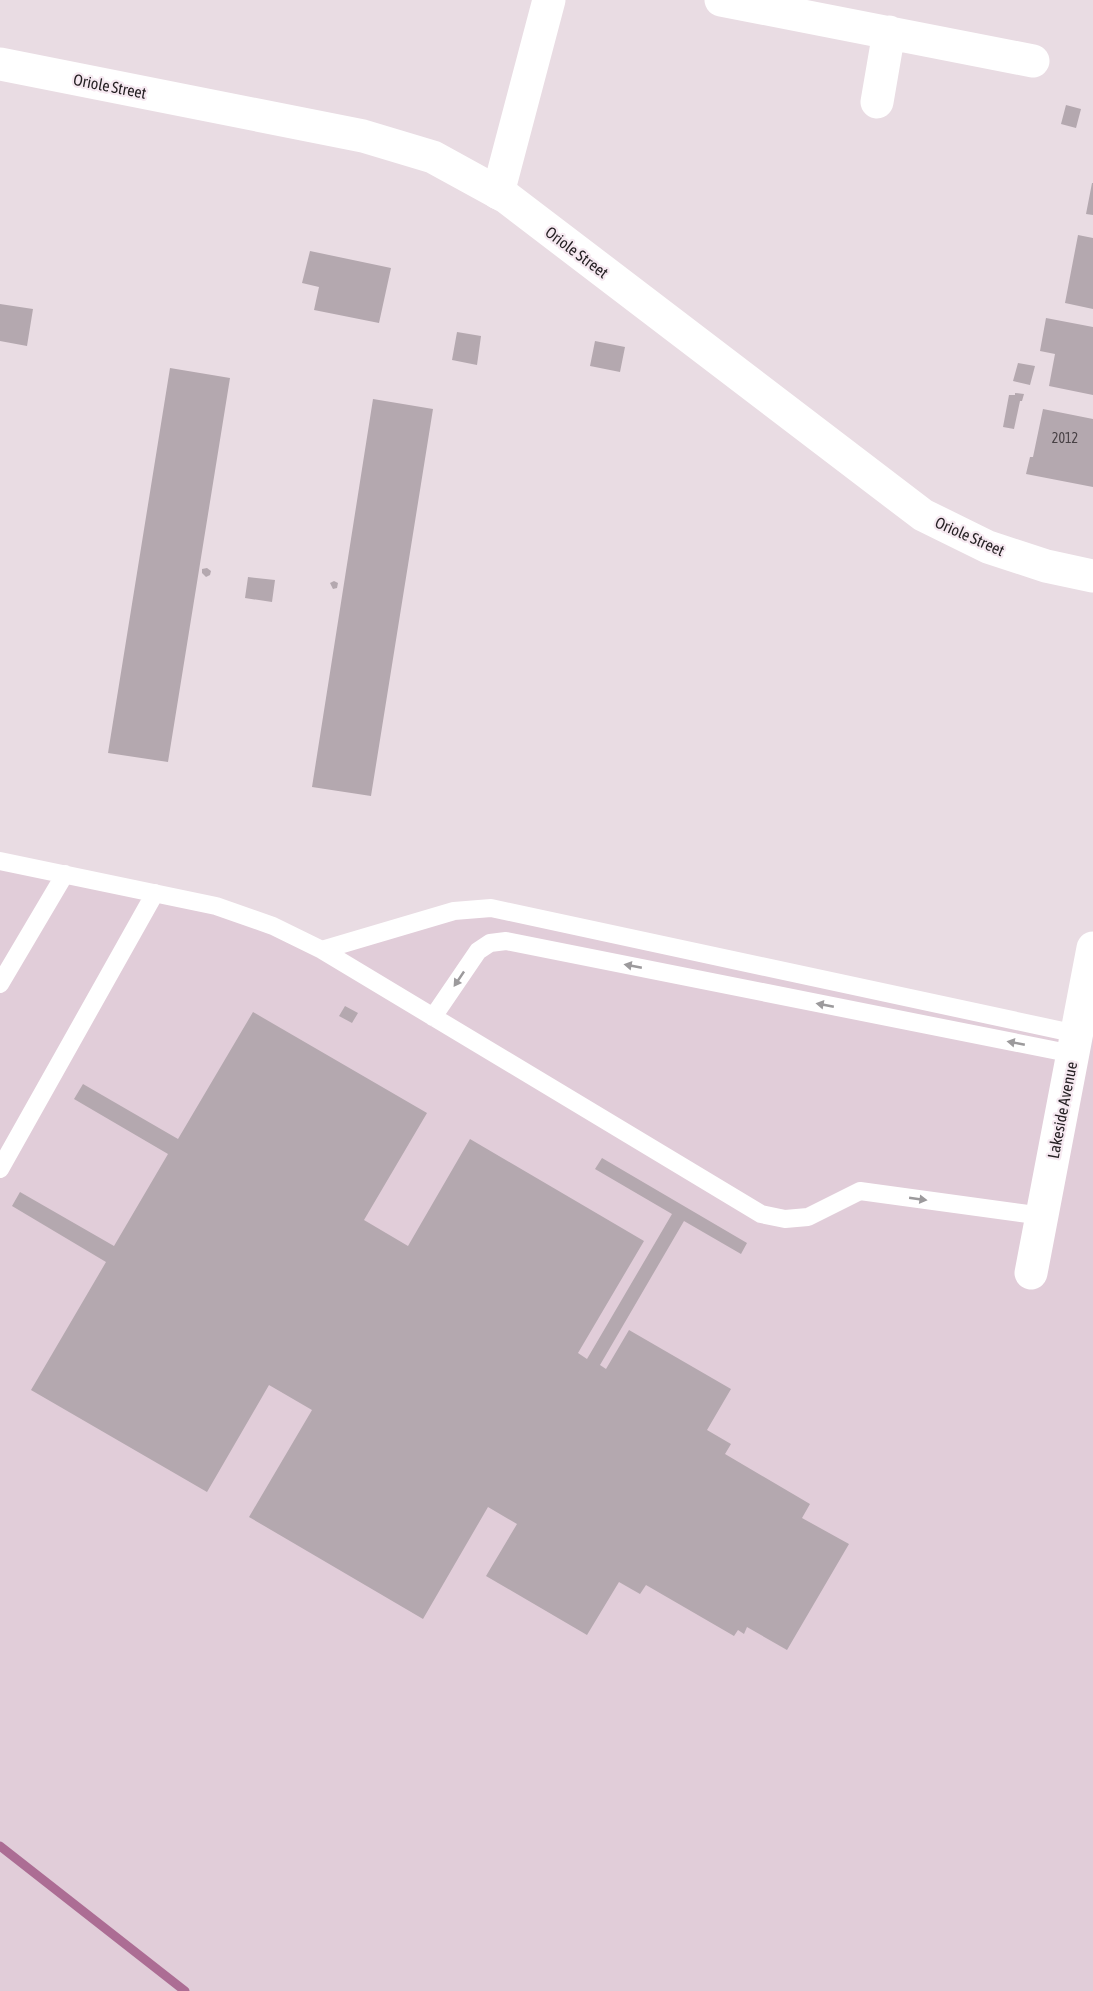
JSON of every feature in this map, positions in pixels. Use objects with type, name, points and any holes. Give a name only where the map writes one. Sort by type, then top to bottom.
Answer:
[{"type":"street","points":[[498,193],[549,0]]},
{"type":"street","points":[[721,0],[1033,61]]},
{"type":"street","points":[[876,102],[889,32]]},
{"type":"street","name":"Oriole Street","points":[[0,64],[363,136],[433,157],[498,193],[923,515],[988,548],[1046,566],[1093,576]]},
{"type":"street","name":"Lakeside Avenue","points":[[1031,1273],[1093,948]]},
{"type":"lane","points":[[0,861],[216,906],[273,926],[322,950],[761,1214],[785,1219],[808,1217],[860,1191],[1042,1216]]},
{"type":"lane","points":[[0,984],[65,874]]},
{"type":"lane","points":[[0,1169],[155,893]]},
{"type":"lane","points":[[322,950],[454,911],[491,908],[1075,1044]]},
{"type":"lane","points":[[433,1017],[478,951],[490,943],[506,941],[1075,1044]]},
{"type":"shaded area","points":[[0,861],[216,906],[322,950],[491,908],[1076,1034],[1093,948],[1093,1991],[0,1991]]},
{"type":"building","points":[[1066,105],[1081,109],[1076,128],[1061,124]]},
{"type":"building","points":[[1093,183],[1093,215],[1086,214]]},
{"type":"building","points":[[1078,235],[1093,238],[1093,309],[1065,303]]},
{"type":"building","points":[[310,251],[391,268],[379,323],[314,310],[319,287],[302,283]]},
{"type":"building","points":[[0,304],[33,309],[27,346],[0,341]]},
{"type":"building","points":[[1046,318],[1093,327],[1093,395],[1049,386],[1055,354],[1040,351]]},
{"type":"building","points":[[457,332],[481,336],[477,365],[452,360]]},
{"type":"building","points":[[595,341],[625,347],[620,372],[590,366]]},
{"type":"building","points":[[1018,363],[1035,366],[1030,385],[1013,381]]},
{"type":"building","points":[[170,368],[230,378],[168,762],[108,753]]},
{"type":"building","points":[[1015,393],[1024,394],[1020,401],[1014,429],[1003,427],[1009,395],[1015,395]]},
{"type":"building","points":[[373,399],[433,409],[371,796],[312,787]]},
{"type":"building","points":[[1043,409],[1093,419],[1093,487],[1026,474],[1030,457],[1033,457]]},
{"type":"building","points":[[207,568],[211,571],[206,577],[202,569]]},
{"type":"building","points":[[248,577],[275,580],[272,602],[245,598]]},
{"type":"building","points":[[334,581],[338,583],[337,588],[333,589],[330,583]]},
{"type":"building","points":[[345,1006],[358,1013],[352,1023],[339,1016]]},
{"type":"building","points":[[253,1012],[427,1113],[364,1220],[408,1246],[470,1139],[644,1241],[578,1353],[587,1359],[672,1214],[595,1169],[602,1158],[747,1243],[741,1254],[684,1221],[600,1365],[606,1369],[629,1330],[731,1389],[707,1430],[731,1444],[725,1454],[810,1504],[802,1518],[849,1544],[787,1650],[747,1627],[744,1634],[738,1630],[734,1636],[646,1585],[640,1594],[619,1582],[587,1635],[486,1576],[517,1524],[488,1507],[423,1619],[249,1517],[312,1410],[269,1385],[207,1492],[31,1390],[106,1262],[12,1206],[20,1192],[114,1246],[168,1154],[74,1099],[83,1084],[178,1139]]},
{"type":"waterway","points":[[0,1846],[185,1991]]}]
